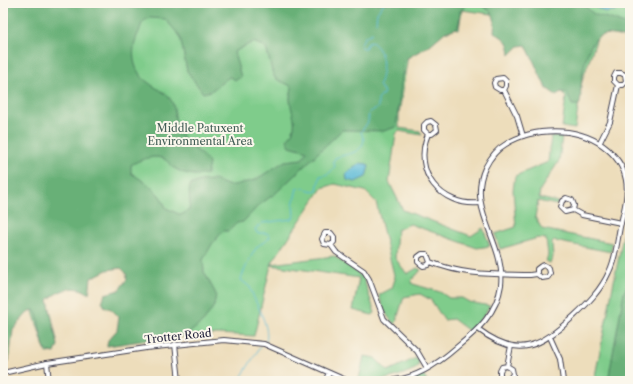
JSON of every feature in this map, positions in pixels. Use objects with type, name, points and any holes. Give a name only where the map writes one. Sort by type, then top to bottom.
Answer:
[{"type":"street","points":[[600,142],[610,122],[618,85]]},
{"type":"street","points":[[504,90],[517,116],[523,136]]},
{"type":"street","points":[[389,381],[395,381],[407,377],[427,368],[452,352],[489,317],[496,303],[502,275],[499,259],[480,202],[480,184],[488,163],[501,146],[523,136],[548,131],[581,135],[600,142],[617,158],[624,172],[627,199],[613,263],[602,286],[588,303],[550,337],[529,346],[511,346],[495,341],[478,329]]},
{"type":"street","points":[[428,134],[424,150],[424,164],[434,184],[445,195],[452,199],[466,203],[480,202]]},
{"type":"street","points":[[573,210],[582,215],[621,223]]},
{"type":"street","points":[[331,245],[336,252],[364,271],[369,279],[384,319],[417,351],[427,368]]},
{"type":"street","points":[[430,262],[462,272],[502,275],[537,274]]},
{"type":"street","points":[[550,337],[560,359],[563,381]]},
{"type":"street","name":"Trotter Road","points":[[3,373],[47,363],[175,344],[224,340],[256,342],[284,352],[348,381]]},
{"type":"street","points":[[175,344],[179,381]]},
{"type":"street","points":[[507,366],[511,346]]},
{"type":"street","points":[[47,363],[49,381]]},
{"type":"street","points":[[325,381],[329,373]]},
{"type":"street","points":[[403,381],[407,377]]},
{"type":"green space","name":"Middle Patuxent Environmental Area","points":[[3,3],[630,3],[630,33],[600,29],[582,81],[575,129],[562,127],[566,97],[542,68],[544,21],[462,10],[459,29],[420,23],[411,35],[399,114],[399,128],[420,131],[422,135],[399,131],[396,134],[389,182],[403,210],[471,236],[483,228],[490,246],[477,248],[410,224],[397,230],[395,258],[407,274],[417,268],[421,270],[411,281],[413,284],[440,292],[449,298],[462,298],[469,302],[490,306],[480,321],[469,331],[453,319],[444,320],[431,300],[420,294],[404,297],[395,325],[392,322],[385,311],[379,295],[392,288],[395,279],[376,202],[365,191],[335,184],[322,188],[271,264],[334,256],[363,277],[375,313],[372,315],[353,310],[359,278],[271,265],[254,336],[217,334],[183,338],[173,263],[122,258],[38,299],[55,352],[46,353],[30,302]]},
{"type":"green space","name":"Middle Patuxent Environmental Area","points":[[3,3],[470,3],[460,11],[457,28],[445,32],[430,45],[404,60],[396,127],[384,131],[342,130],[277,192],[258,206],[243,222],[237,223],[229,231],[223,231],[212,244],[203,260],[204,272],[216,294],[214,306],[204,321],[188,334],[107,346],[108,340],[117,330],[119,317],[111,309],[105,307],[102,302],[105,294],[119,290],[127,279],[126,273],[121,268],[107,270],[91,278],[89,294],[73,288],[57,293],[48,300],[58,345],[55,353],[49,352],[44,348],[37,315],[34,310],[29,311],[13,330],[9,361],[3,367]],"holes":[[[150,18],[165,19],[180,36],[187,71],[203,93],[211,91],[229,77],[236,80],[241,77],[234,52],[253,42],[265,47],[275,78],[292,87],[290,98],[294,125],[291,135],[287,140],[290,146],[307,151],[302,159],[285,161],[255,180],[230,186],[214,180],[200,181],[190,185],[189,210],[181,215],[166,208],[164,202],[156,192],[131,173],[131,165],[138,161],[156,157],[164,159],[181,172],[194,175],[207,174],[209,163],[180,134],[171,100],[166,94],[143,78],[134,61],[133,54],[135,41],[143,22]]]},
{"type":"green space","points":[[476,3],[584,3],[592,13],[630,25],[630,39],[609,34],[603,35],[593,43],[589,49],[584,66],[580,103],[579,105],[572,105],[567,93],[561,92],[556,95],[546,88],[526,45],[519,46],[510,55],[509,47],[506,41],[494,32],[494,20],[492,13]]},
{"type":"green space","points":[[551,136],[562,136],[559,161],[540,190],[539,198],[558,202],[557,205],[538,201],[535,217],[542,229],[612,243],[611,252],[554,241],[552,243],[553,257],[550,263],[546,261],[548,255],[546,239],[538,238],[500,249],[495,234],[516,227],[513,190],[515,176],[548,162]]},
{"type":"green space","points":[[630,201],[630,381],[594,381]]},
{"type":"green space","points":[[630,280],[630,381],[608,381],[624,292]]},
{"type":"green space","points":[[364,356],[375,358],[388,371],[416,358],[419,362],[417,368],[382,380],[359,379]]},
{"type":"green space","points":[[423,374],[427,381],[408,381]]},
{"type":"water","points":[[593,3],[613,3],[617,10],[614,12],[611,10],[607,13],[595,7]]},
{"type":"water","points":[[360,163],[367,164],[369,166],[366,177],[355,182],[347,180],[346,174]]},
{"type":"waterway","points":[[376,22],[377,13],[384,3]]},
{"type":"waterway","points":[[266,341],[267,335],[264,321],[250,287],[241,280],[256,248],[268,240],[270,236],[267,233],[257,233],[255,229],[262,223],[292,219],[294,216],[293,205],[297,188],[312,191],[317,190],[320,176],[327,174],[332,170],[335,166],[333,162],[335,158],[353,153],[362,145],[364,140],[361,132],[368,122],[369,112],[378,108],[378,100],[384,93],[379,85],[383,68],[380,51],[372,42],[368,43],[365,48],[360,45],[365,37],[372,33]]},
{"type":"waterway","points":[[239,381],[260,347]]}]
